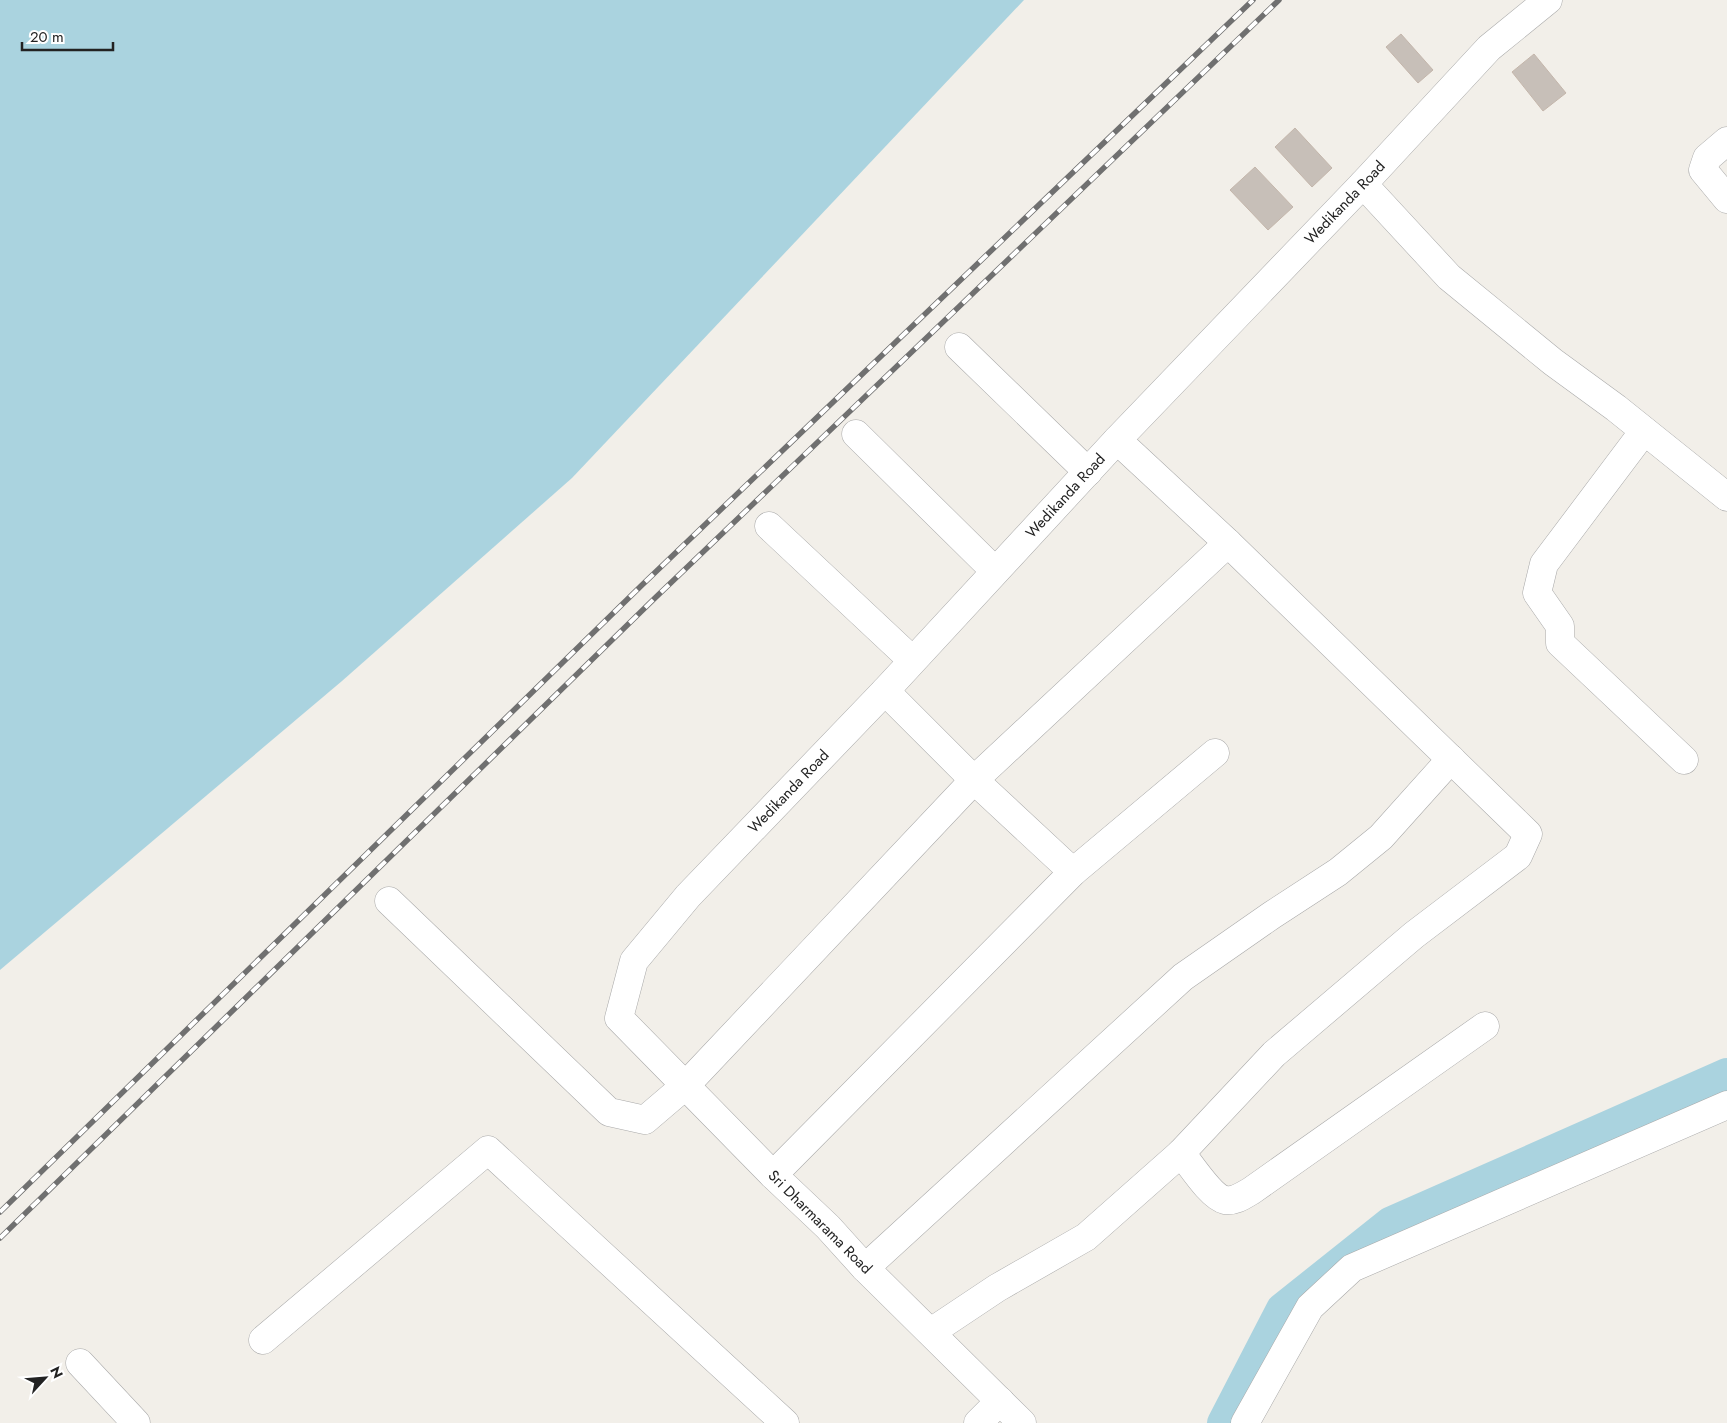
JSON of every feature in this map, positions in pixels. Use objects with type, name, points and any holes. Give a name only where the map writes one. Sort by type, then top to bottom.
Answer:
[{"type":"street","name":"Wedikanda Road","points":[[620,1018],[634,961],[688,896],[885,691],[1117,440],[1363,184],[1489,48],[1548,0]]},
{"type":"street","points":[[1727,141],[1707,158],[1703,170],[1727,199]]},
{"type":"street","points":[[1363,184],[1449,277],[1552,362],[1616,408],[1727,497]]},
{"type":"street","points":[[959,347],[1088,472]]},
{"type":"street","points":[[1644,431],[1544,564],[1537,594],[1560,626],[1560,643],[1684,760]]},
{"type":"street","points":[[856,434],[995,571]]},
{"type":"street","points":[[931,1332],[997,1288],[1086,1237],[1181,1153],[1274,1054],[1414,935],[1518,856],[1528,834],[1228,543],[1117,440]]},
{"type":"street","points":[[769,526],[912,660]]},
{"type":"street","points":[[389,900],[609,1112],[645,1120],[686,1085],[974,780],[1228,543]]},
{"type":"street","points":[[885,691],[974,780],[1073,872]]},
{"type":"street","points":[[773,1175],[1073,872],[1215,753]]},
{"type":"street","points":[[865,1268],[1183,977],[1338,872],[1381,837],[1451,759]]},
{"type":"street","name":"Sri Dharmarama Road","points":[[620,1018],[773,1175],[828,1227],[865,1268],[1022,1423]]},
{"type":"street","points":[[1181,1153],[1212,1192],[1225,1200],[1237,1199],[1252,1191],[1485,1026]]},
{"type":"street","points":[[1246,1423],[1310,1307],[1352,1268],[1727,1105]]},
{"type":"street","points":[[264,1340],[488,1150],[785,1423]]},
{"type":"street","points":[[80,1363],[136,1423]]},
{"type":"street","points":[[978,1423],[1000,1401]]},
{"type":"water","points":[[0,0],[1024,0],[572,478],[342,681],[0,970]]},
{"type":"building","points":[[1401,34],[1433,70],[1418,83],[1386,47]]},
{"type":"building","points":[[1534,54],[1566,93],[1543,111],[1512,72]]},
{"type":"building","points":[[1295,128],[1332,168],[1312,187],[1275,147]]},
{"type":"building","points":[[1255,167],[1293,207],[1268,230],[1230,190]]},
{"type":"waterway","points":[[1223,1423],[1282,1309],[1390,1223],[1727,1074]]},
{"type":"railway","points":[[0,1212],[642,585],[1253,0]]},
{"type":"railway","points":[[0,1238],[655,598],[1279,0]]}]
